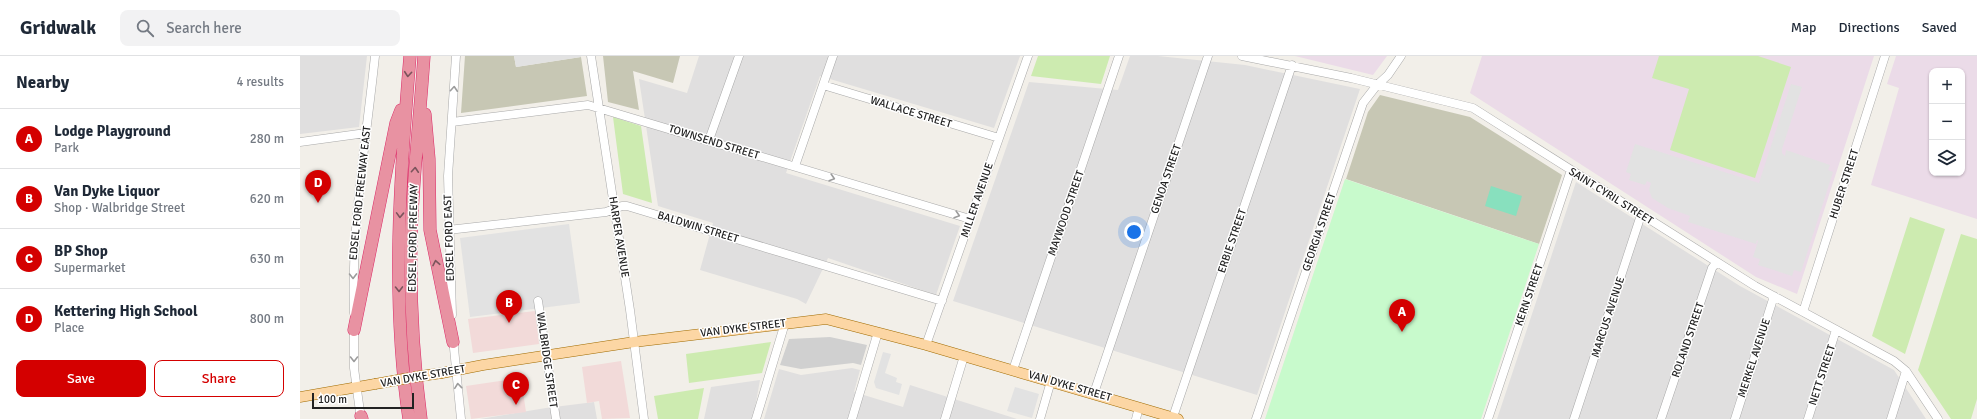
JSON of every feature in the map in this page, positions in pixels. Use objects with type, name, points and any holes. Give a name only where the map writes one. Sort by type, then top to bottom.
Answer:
[{"type":"highway","name":"EDSEL FORD FREEWAY","points":[[408,419],[401,340],[399,291],[402,167],[410,56]]},
{"type":"highway","name":"EDSEL FORD FREEWAY","points":[[421,419],[413,339],[411,274],[413,196],[424,56]]},
{"type":"highway","points":[[422,88],[428,147],[430,230],[453,342]]},
{"type":"highway","points":[[354,330],[396,123],[407,92]]},
{"type":"main road","name":"VAN DYKE STREET","points":[[300,398],[546,355],[634,342],[826,319],[926,345],[1176,418]]},
{"type":"street","name":"EDSEL FORD FREEWAY EAST","points":[[361,418],[356,388],[353,250],[357,202],[375,56]]},
{"type":"street","name":"EDSEL FORD EAST","points":[[456,56],[448,176],[448,230],[453,342],[461,419]]},
{"type":"street","name":"HARPER AVENUE","points":[[591,56],[634,342],[644,419]]},
{"type":"street","points":[[709,140],[738,56]]},
{"type":"street","points":[[795,166],[834,56]]},
{"type":"street","name":"MILLER AVENUE","points":[[926,345],[1028,56]]},
{"type":"street","name":"MAYWOOD STREET","points":[[1014,370],[1119,56]]},
{"type":"street","name":"GENOA STREET","points":[[1094,393],[1208,56]]},
{"type":"street","name":"SAINT CYRIL STREET","points":[[1242,56],[1292,65],[1377,84],[1473,108],[1717,262],[1774,296],[1894,361],[1906,371],[1938,419]]},
{"type":"street","name":"GEORGIA STREET","points":[[1256,419],[1364,103],[1377,84],[1388,75],[1401,56]]},
{"type":"street","name":"HUBER STREET","points":[[1803,312],[1885,56]]},
{"type":"street","name":"ERBIE STREET","points":[[1176,418],[1292,65]]},
{"type":"street","name":"WALLACE STREET","points":[[823,85],[999,138]]},
{"type":"street","name":"TOWNSEND STREET","points":[[452,122],[588,105],[599,107],[970,220]]},
{"type":"street","points":[[300,142],[366,133]]},
{"type":"street","name":"KERN STREET","points":[[1488,419],[1571,170]]},
{"type":"street","name":"BALDWIN STREET","points":[[448,230],[606,212],[627,206],[942,301]]},
{"type":"street","name":"MARCUS AVENUE","points":[[1574,419],[1642,215]]},
{"type":"street","name":"ROLAND STREET","points":[[1661,419],[1712,268],[1717,262]]},
{"type":"street","name":"MERKEL AVENUE","points":[[1735,419],[1774,296]]},
{"type":"street","name":"WALBRIDGE STREET","points":[[538,301],[556,419]]},
{"type":"street","points":[[756,419],[785,323]]},
{"type":"street","name":"NETT STREET","points":[[1808,419],[1836,330]]},
{"type":"street","points":[[852,419],[878,332]]},
{"type":"street","points":[[945,419],[964,356]]},
{"type":"street","points":[[1891,419],[1906,371]]},
{"type":"street","points":[[1040,419],[1051,381]]},
{"type":"street","points":[[1136,419],[1139,407]]},
{"type":"shaded area","points":[[300,56],[367,56],[359,127],[300,134]]},
{"type":"shaded area","points":[[465,56],[514,56],[516,67],[581,57],[587,96],[461,113]]},
{"type":"shaded area","points":[[514,56],[581,56],[581,57],[516,67]]},
{"type":"shaded area","points":[[603,56],[680,56],[673,83],[633,71],[639,110],[608,102]]},
{"type":"shaded area","points":[[699,56],[1020,56],[994,128],[820,76],[786,173],[960,226],[936,295],[828,258],[806,304],[797,299],[700,270],[713,223],[658,206],[639,79],[687,93]]},
{"type":"shaded area","points":[[1130,56],[1158,56],[1245,65],[1360,89],[1257,395],[953,301],[1029,82],[1118,90]]},
{"type":"shaded area","points":[[1295,56],[1387,56],[1373,75]]},
{"type":"shaded area","points":[[1482,56],[1874,56],[1797,294],[1756,277],[1470,93]]},
{"type":"shaded area","points":[[1896,56],[1977,56],[1977,219],[1871,185],[1899,88],[1887,84]]},
{"type":"shaded area","points":[[1791,84],[1802,87],[1782,153],[1785,156],[1786,150],[1830,165],[1828,170],[1833,172],[1801,272],[1794,270],[1792,276],[1758,265],[1760,259],[1753,257],[1758,241],[1757,240],[1756,244],[1688,222],[1690,216],[1668,208],[1652,198],[1649,190],[1651,183],[1647,181],[1645,185],[1629,180],[1631,174],[1626,172],[1635,144],[1759,183]]},
{"type":"shaded area","points":[[1380,95],[1470,117],[1562,175],[1539,244],[1346,179],[1368,112]]},
{"type":"shaded area","points":[[1576,182],[1740,286],[1894,370],[1926,419],[1497,419]]},
{"type":"shaded area","points":[[569,224],[580,303],[470,317],[460,238]]},
{"type":"shaded area","points":[[535,311],[539,344],[473,353],[468,319]]},
{"type":"shaded area","points":[[830,337],[867,345],[861,365],[853,363],[801,369],[780,365],[789,339]]},
{"type":"shaded area","points":[[883,352],[891,354],[885,373],[897,378],[896,382],[902,384],[899,395],[876,388],[874,382]]},
{"type":"shaded area","points":[[621,361],[630,418],[602,419],[599,401],[587,403],[582,367]]},
{"type":"shaded area","points":[[852,368],[860,370],[854,392],[903,407],[910,385],[1017,419],[764,419],[779,369],[801,375]]},
{"type":"shaded area","points":[[521,378],[526,412],[471,419],[466,386]]},
{"type":"shaded area","points":[[760,380],[753,419],[704,419],[711,387]]},
{"type":"shaded area","points":[[1015,387],[1039,394],[1032,418],[1007,411]]},
{"type":"shaded area","points":[[594,402],[597,419],[480,419],[546,408]]},
{"type":"green space","points":[[1038,56],[1110,56],[1101,84],[1031,76]]},
{"type":"green space","points":[[1659,56],[1758,56],[1791,67],[1755,178],[1670,150],[1689,89],[1652,78]]},
{"type":"green space","points":[[613,117],[641,126],[652,203],[623,194]]},
{"type":"green space","points":[[1345,179],[1539,244],[1481,419],[1265,419]]},
{"type":"green space","points":[[1491,186],[1522,196],[1516,216],[1485,206]]},
{"type":"green space","points":[[1910,217],[1945,229],[1905,354],[1872,336]]},
{"type":"green space","points":[[1961,234],[1977,239],[1977,399],[1971,419],[1951,419],[1918,370]]},
{"type":"green space","points":[[771,342],[762,373],[689,383],[686,354]]},
{"type":"green space","points":[[704,388],[698,419],[658,419],[654,396]]},
{"type":"place","name":"Kettering High School","points":[[318,203]]},
{"type":"place","name":"Van Dyke Liquor","points":[[509,323]]},
{"type":"place","name":"Lodge Playground","points":[[1402,332]]},
{"type":"place","name":"BP Shop","points":[[516,405]]}]
